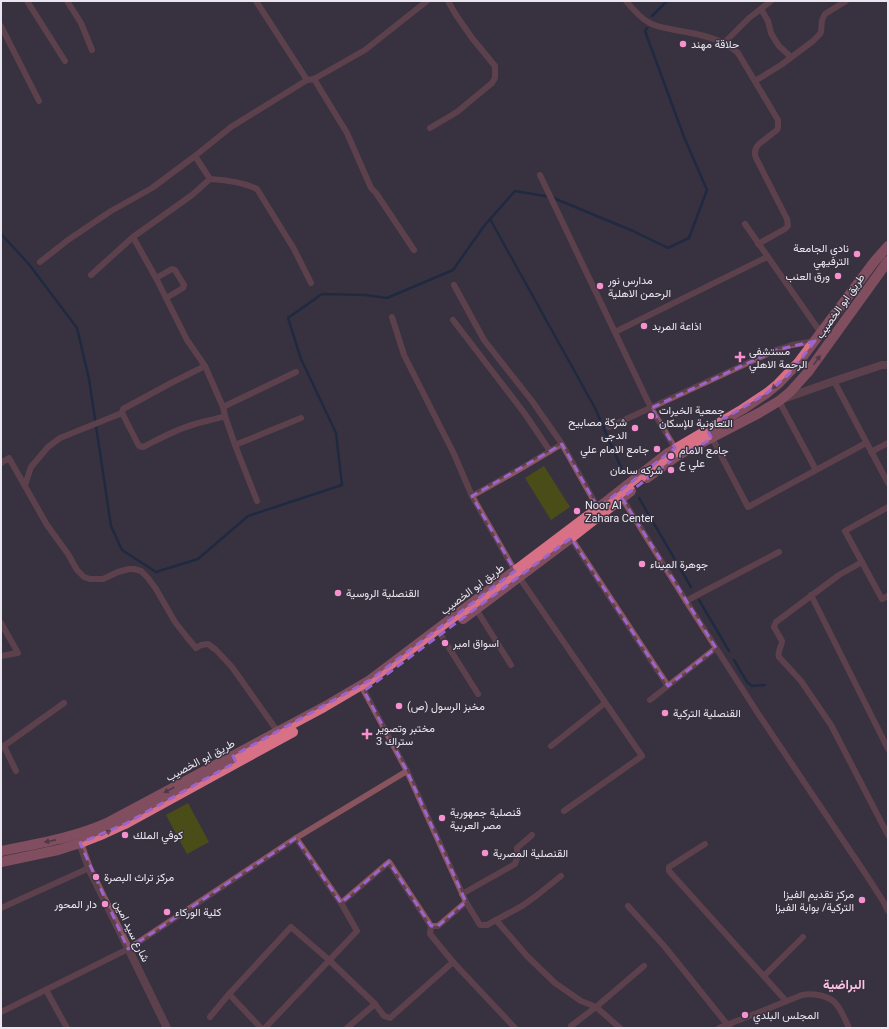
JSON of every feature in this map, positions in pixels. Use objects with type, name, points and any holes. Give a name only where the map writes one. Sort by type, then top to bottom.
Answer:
[{"type":"main road","name":"طريق ابو الخصيب","points":[[1,851],[60,839],[109,822],[338,707],[390,674],[476,610],[517,574],[598,508],[675,448],[759,413],[779,401],[800,383],[882,263],[888,246]]},
{"type":"main road","name":"طريق ابو الخصيب","points":[[1,862],[58,850],[97,837],[125,824],[278,732],[339,699],[370,680],[517,574],[571,538],[669,461],[687,450],[767,393],[788,374],[882,263]]},
{"type":"street","points":[[27,1],[65,61]]},
{"type":"street","points":[[67,1],[81,23],[92,50]]},
{"type":"street","points":[[256,1],[307,80]]},
{"type":"street","points":[[40,262],[68,240],[111,211],[152,188],[195,156],[231,126],[307,80],[314,78],[365,50],[427,1]]},
{"type":"street","points":[[430,128],[457,112],[492,83],[495,78],[495,66],[472,38],[448,1]]},
{"type":"street","points":[[626,1],[640,17],[651,24],[697,34],[724,43],[732,48],[738,53],[777,117],[779,123],[778,127],[775,132],[757,146],[755,155],[787,219],[788,226],[758,244]]},
{"type":"street","points":[[724,43],[749,18],[771,1]]},
{"type":"street","points":[[754,81],[813,41],[821,32],[822,20],[825,14],[846,1]]},
{"type":"street","points":[[761,9],[768,21],[774,40],[791,57]]},
{"type":"street","points":[[1,26],[39,101]]},
{"type":"street","points":[[314,78],[347,133],[371,188],[376,193],[414,250]]},
{"type":"street","points":[[195,156],[210,179]]},
{"type":"street","points":[[540,175],[651,408],[675,448]]},
{"type":"street","points":[[91,275],[132,237],[192,195],[210,179],[240,183],[257,189],[294,249],[311,283]]},
{"type":"street","points":[[608,427],[776,350],[818,337],[745,224]]},
{"type":"street","points":[[132,237],[156,278],[187,340],[204,366],[223,407],[235,445],[257,501]]},
{"type":"street","points":[[615,332],[767,257]]},
{"type":"street","points":[[156,278],[172,269],[175,270],[184,285],[183,288],[166,298]]},
{"type":"street","points":[[454,285],[484,340],[532,401],[562,444],[598,508]]},
{"type":"street","points":[[392,317],[404,354],[454,454],[472,496],[517,574],[642,756],[564,811]]},
{"type":"street","points":[[453,320],[525,414],[550,451]]},
{"type":"street","points":[[816,470],[779,401],[886,364]]},
{"type":"street","points":[[24,485],[31,467],[48,447],[60,438],[122,413],[123,409],[204,366]]},
{"type":"street","points":[[223,407],[296,372]]},
{"type":"street","points":[[834,381],[888,483]]},
{"type":"street","points":[[122,413],[139,446],[143,447],[192,424],[225,416]]},
{"type":"street","points":[[235,445],[301,418]]},
{"type":"street","points":[[709,434],[748,506],[866,443]]},
{"type":"street","points":[[871,452],[888,443]]},
{"type":"street","points":[[472,496],[562,444]]},
{"type":"street","points":[[1,463],[9,458],[47,525],[68,554],[77,570],[84,577],[90,579],[103,579],[129,569],[141,571],[156,589],[175,622],[196,648],[201,645],[208,644],[216,650],[232,667],[278,732]]},
{"type":"street","points":[[622,498],[757,712],[867,876],[888,911]]},
{"type":"street","points":[[888,507],[845,531],[882,599],[888,596]]},
{"type":"street","points":[[571,538],[668,686]]},
{"type":"street","points":[[686,601],[779,552]]},
{"type":"street","points":[[862,562],[839,575],[811,595],[775,623],[774,629],[782,641],[782,645],[778,651],[778,657],[801,681],[831,725],[888,835]]},
{"type":"street","points":[[811,595],[888,749]]},
{"type":"street","points":[[476,610],[511,665]]},
{"type":"street","points":[[1,622],[18,653],[1,656]]},
{"type":"street","points":[[442,635],[478,694]]},
{"type":"street","points":[[650,700],[716,648]]},
{"type":"street","points":[[364,691],[407,771],[462,894],[480,925],[487,925],[522,906],[561,876]]},
{"type":"street","points":[[16,772],[2,747],[64,703]]},
{"type":"street","points":[[551,746],[605,703]]},
{"type":"street","points":[[1,1012],[128,949],[296,838],[407,771]]},
{"type":"street","points":[[462,894],[514,864],[518,858],[517,848],[532,835]]},
{"type":"street","points":[[265,1028],[357,931],[341,903],[296,838]]},
{"type":"street","name":"شارع سيد امين","points":[[80,843],[89,868],[167,1028]]},
{"type":"street","points":[[705,844],[669,867],[669,871],[786,1001]]},
{"type":"street","points":[[341,903],[389,862],[431,926],[430,934],[453,962],[515,1028]]},
{"type":"street","points":[[1,908],[89,868]]},
{"type":"street","points":[[431,926],[438,926],[466,902]]},
{"type":"street","points":[[628,906],[666,947],[728,1026]]},
{"type":"street","points":[[496,920],[527,956],[555,983],[581,1001],[596,1007],[620,1028]]},
{"type":"street","points":[[210,1017],[229,994],[291,927],[329,960],[374,1004],[384,1016],[390,1018],[453,962]]},
{"type":"street","points":[[764,976],[803,937]]},
{"type":"street","points":[[571,1026],[644,966]]},
{"type":"street","points":[[46,990],[67,1028]]},
{"type":"street","points":[[229,994],[261,1028]]},
{"type":"street","points":[[719,1028],[728,1026],[786,1001],[809,994],[832,1000],[837,1004],[846,1027]]},
{"type":"street","points":[[347,1028],[374,1004]]},
{"type":"highlighted area","points":[[815,341],[789,374],[767,393],[707,429],[712,439],[673,459],[622,498],[716,648],[668,686],[571,538],[364,691],[407,771],[466,902],[438,926],[431,926],[389,862],[341,903],[296,838],[128,949],[80,843],[125,824],[236,762],[233,756],[370,680],[515,571],[472,496],[562,444],[598,508],[675,448],[651,408],[776,350]]},
{"type":"shaded area","points":[[544,466],[570,507],[551,520],[525,478]]},
{"type":"shaded area","points":[[188,803],[209,842],[187,854],[166,815]]},
{"type":"waterway","points":[[652,16],[667,1]]},
{"type":"waterway","points":[[1,234],[28,263],[77,328],[89,379],[111,526],[122,550],[156,572],[198,559],[248,516],[342,485],[336,433],[301,359],[288,318],[322,294],[365,295],[387,298],[453,270],[484,226],[515,191],[551,197],[633,231],[668,248],[689,238],[707,190],[684,137],[645,31],[647,28]]},
{"type":"waterway","points":[[490,219],[595,408],[623,472]]},
{"type":"waterway","points":[[639,498],[691,587]]},
{"type":"waterway","points":[[699,600],[729,651]]},
{"type":"waterway","points":[[734,660],[747,682],[752,686],[765,685]]},
{"type":"place","name":"حلاقة مهند","points":[[683,44]]},
{"type":"place","name":"نادي الجامعة الترفيهي","points":[[857,254]]},
{"type":"place","name":"ورق العنب","points":[[838,276]]},
{"type":"place","name":"مدارس نور الرحمن الاهلية","points":[[600,286]]},
{"type":"place","name":"اذاعة المربد","points":[[644,326]]},
{"type":"place","name":"مستشفى الرحمة الاهلي","points":[[740,357]]},
{"type":"place","name":"جمعية الخيرات التعاونية للإسكان","points":[[651,416]]},
{"type":"place","name":"شركة مصابيح الدجى","points":[[635,428]]},
{"type":"place","name":"جامع الامام علي","points":[[657,449]]},
{"type":"place","name":"جامع الامام علي ع","points":[[671,456]]},
{"type":"place","name":"شركه سامان","points":[[671,470]]},
{"type":"place","name":"Noor Al Zahara Center","points":[[577,511]]},
{"type":"place","name":"جوهرة الميناء","points":[[642,564]]},
{"type":"place","name":"القنصلية الروسية","points":[[338,593]]},
{"type":"place","name":"اسواق امير","points":[[445,643]]},
{"type":"place","name":"مخبز الرسول (ص)","points":[[399,706]]},
{"type":"place","name":"القنصلية التركية","points":[[665,713]]},
{"type":"place","name":"مختبر وتصوير ستراك 3","points":[[367,734]]},
{"type":"place","name":"قنصلية جمهورية مصر العربية","points":[[442,818]]},
{"type":"place","name":"كوفي الملك","points":[[125,835]]},
{"type":"place","name":"القنصلية المصرية","points":[[485,853]]},
{"type":"place","name":"مركز تراث البصرة","points":[[96,877]]},
{"type":"place","name":"مركز تقديم الفيزا التركية/ بوابة الفيزا","points":[[862,900]]},
{"type":"place","name":"دار المحور","points":[[105,904]]},
{"type":"place","name":"كلية الوركاء","points":[[167,912]]},
{"type":"place","name":"المجلس البلدي","points":[[745,1015]]},
{"type":"district","name":"البراضية","points":[[844,984]]}]
